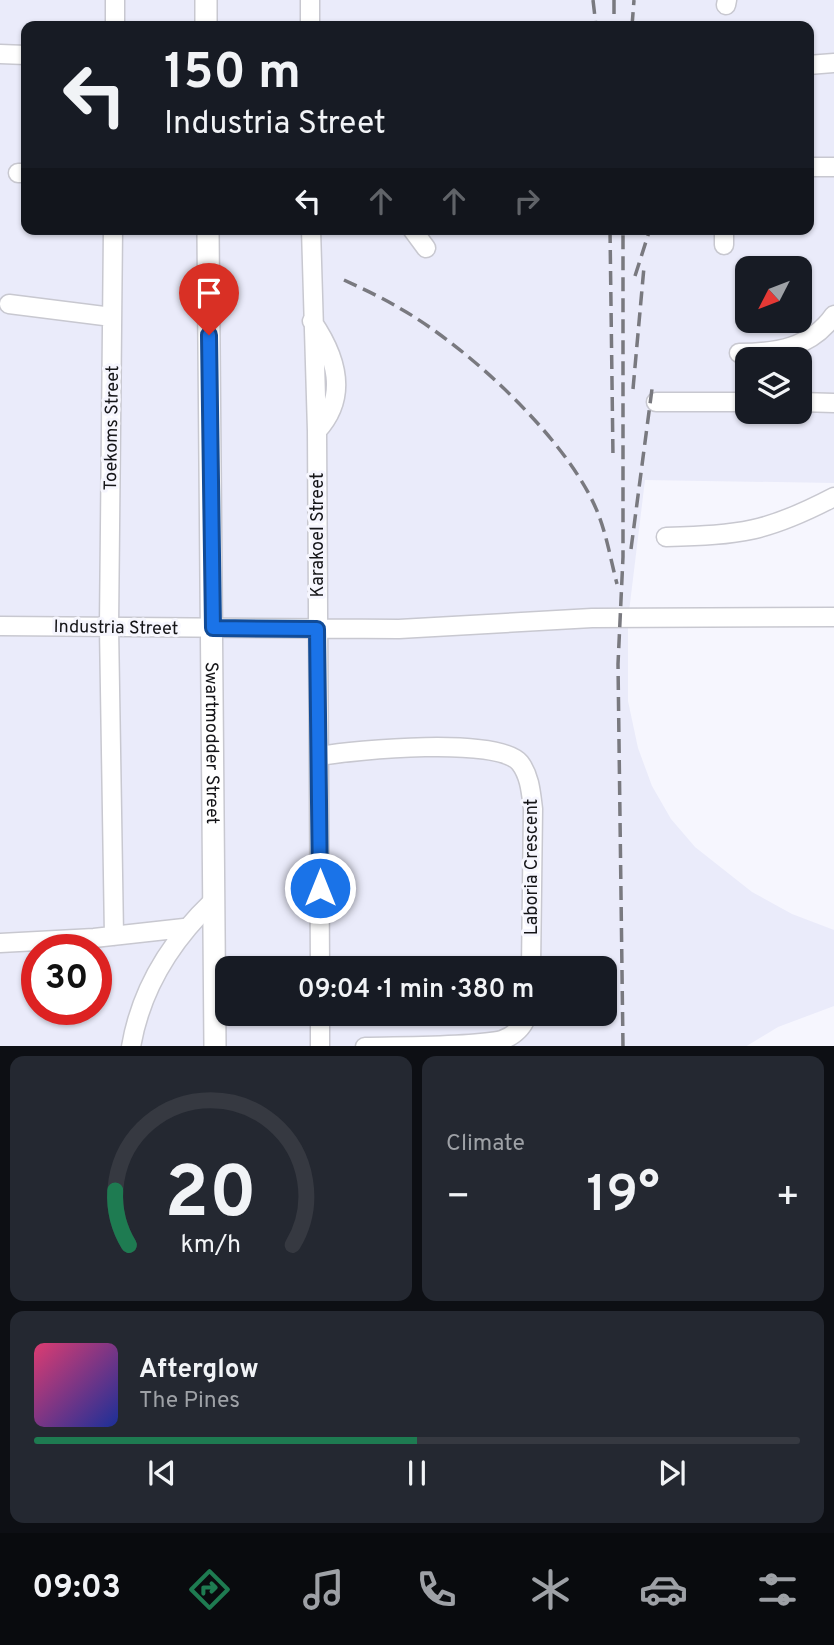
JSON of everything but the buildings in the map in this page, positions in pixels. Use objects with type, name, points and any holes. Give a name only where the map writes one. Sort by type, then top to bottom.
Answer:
[{"type":"main road","points":[[206,0],[206,21]]},
{"type":"main road","name":"Swartmodder Street","points":[[208,235],[215,1046]]},
{"type":"street","points":[[115,0],[115,21]]},
{"type":"street","points":[[310,0],[310,21]]},
{"type":"street","points":[[0,54],[21,55]]},
{"type":"street","points":[[814,65],[834,63]]},
{"type":"street","points":[[814,167],[834,167]]},
{"type":"street","name":"Toekoms Street","points":[[113,235],[109,627],[114,936]]},
{"type":"street","name":"Karakoel Street","points":[[311,235],[317,431],[320,956]]},
{"type":"street","points":[[416,235],[426,248]]},
{"type":"street","points":[[9,304],[112,317]]},
{"type":"street","points":[[794,347],[818,332],[834,315]]},
{"type":"street","points":[[656,402],[735,402]]},
{"type":"street","points":[[812,402],[834,403]]},
{"type":"street","points":[[666,537],[733,536],[754,532],[795,518],[834,497]]},
{"type":"street","name":"Industria Street","points":[[0,626],[399,629],[592,618],[834,617]]},
{"type":"street","name":"Laboria Crescent","points":[[320,756],[469,747],[503,753],[520,762],[529,783],[533,809],[531,956]]},
{"type":"street","points":[[131,1046],[151,984],[184,928],[213,901]]},
{"type":"street","points":[[0,943],[114,936],[184,928]]},
{"type":"street","points":[[320,1026],[320,1046]]},
{"type":"street","points":[[365,1046],[488,1043],[512,1035],[522,1026]]},
{"type":"shaded area","points":[[0,0],[834,0],[834,483],[645,480],[628,620],[628,701],[638,748],[652,786],[671,819],[695,847],[752,892],[792,914],[834,930],[834,1006],[778,1027],[747,1046],[0,1046]]},
{"type":"railway","points":[[593,0],[595,21]]},
{"type":"railway","points":[[614,0],[614,21]]},
{"type":"railway","points":[[632,21],[634,0]]},
{"type":"railway","points":[[610,235],[613,457]]},
{"type":"railway","points":[[623,235],[623,557],[618,664],[623,1046]]},
{"type":"railway","points":[[635,276],[648,235]]},
{"type":"railway","points":[[633,389],[644,267]]},
{"type":"railway","points":[[344,280],[380,297],[428,326],[486,372],[542,428],[566,458],[599,516],[617,584]]},
{"type":"railway","points":[[631,549],[652,389]]},
{"type":"route","points":[[209,335],[213,628],[317,629],[320,888]]}]
